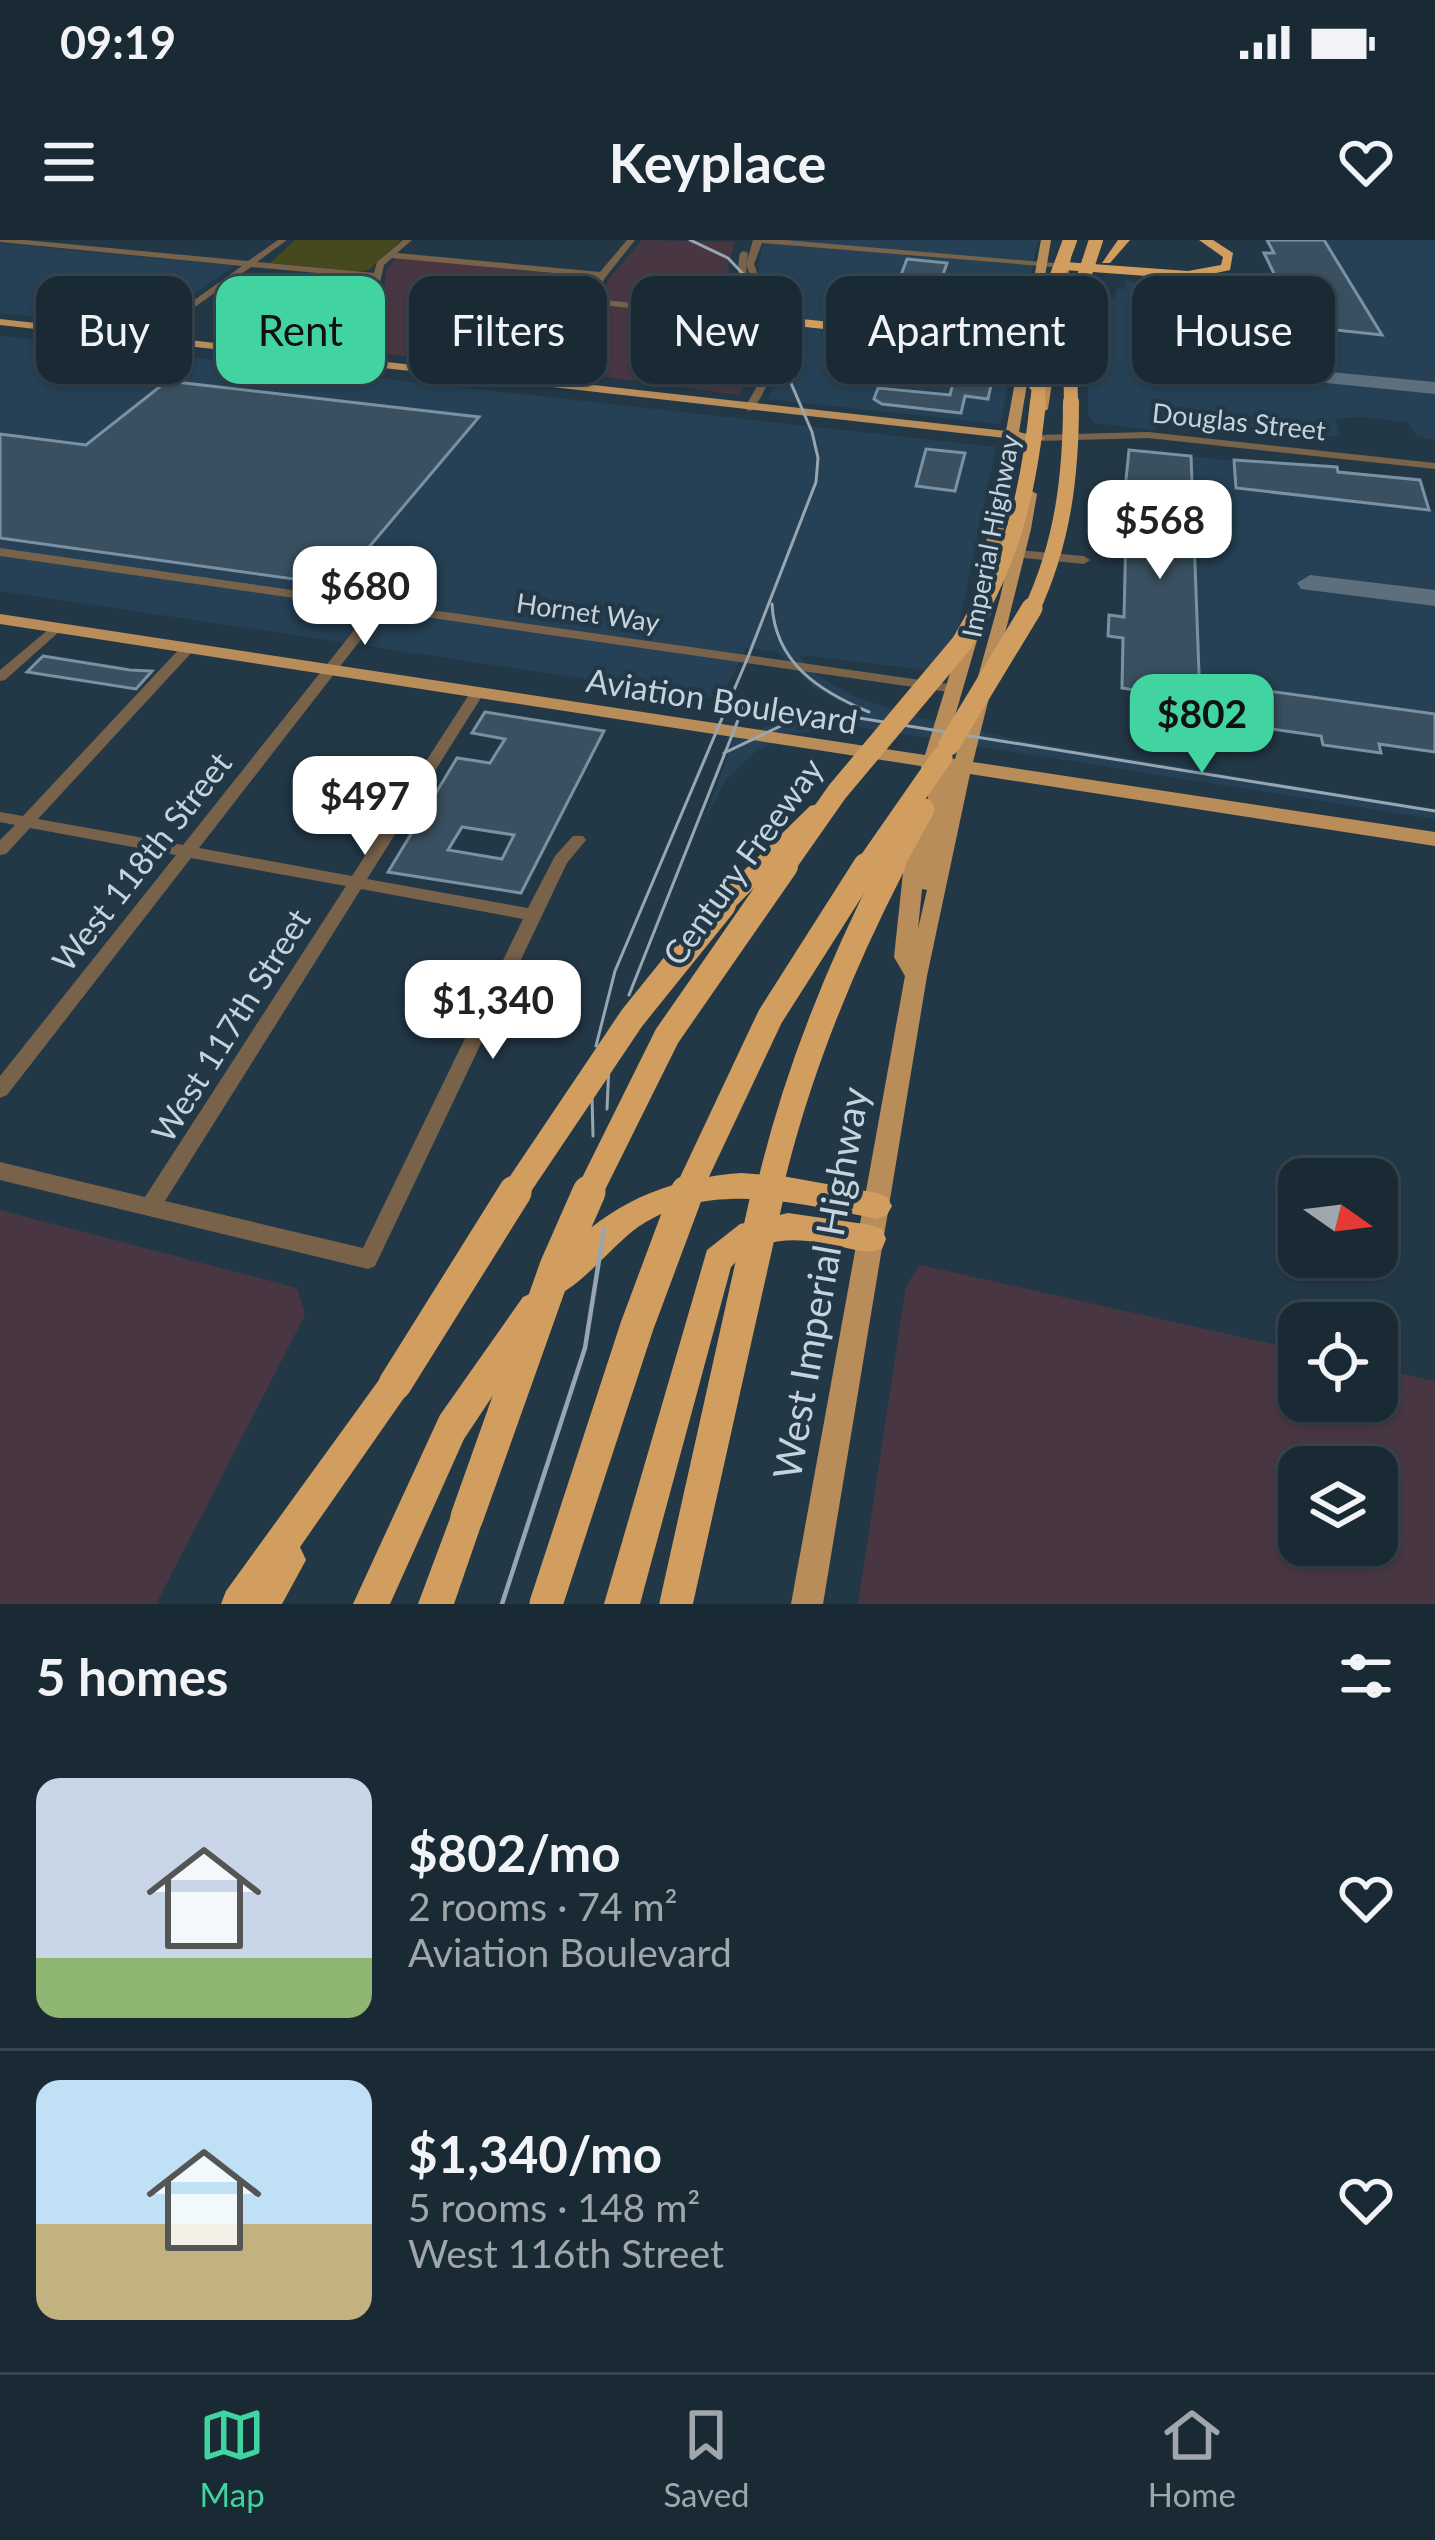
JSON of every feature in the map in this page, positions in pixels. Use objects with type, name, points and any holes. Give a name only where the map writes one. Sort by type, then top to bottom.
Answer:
[{"type":"highway","points":[[1052,276],[1057,240]]},
{"type":"highway","name":"Century Freeway","points":[[1057,276],[1069,240]]},
{"type":"highway","points":[[1085,276],[1096,240]]},
{"type":"highway","points":[[1098,276],[1124,240]]},
{"type":"highway","points":[[1065,266],[1179,274],[1218,271],[1229,256],[1205,240]]},
{"type":"highway","points":[[802,324],[1006,349],[1030,364],[1041,394]]},
{"type":"highway","name":"Century Freeway","points":[[436,1604],[556,1268],[622,1119],[708,973],[837,792],[938,676],[993,590],[1023,514],[1042,384]]},
{"type":"highway","points":[[547,1604],[650,1296],[730,1096],[808,953],[945,762],[1015,641],[1053,560],[1066,505],[1072,384]]},
{"type":"highway","points":[[676,1604],[777,1154],[797,1085],[840,967],[945,762]]},
{"type":"highway","points":[[261,1604],[395,1384],[656,981],[723,905],[837,792]]},
{"type":"highway","points":[[371,1604],[452,1427],[526,1316],[571,1265],[638,1210],[682,1191],[754,1184],[877,1206]]},
{"type":"highway","points":[[622,1604],[706,1291],[730,1243],[748,1231],[778,1225],[871,1239]]},
{"type":"highway","points":[[238,1604],[395,1384]]},
{"type":"main road","name":"Imperial Highway","points":[[1039,276],[1046,240]]},
{"type":"main road","name":"Imperial Highway","points":[[1063,276],[1069,240]]},
{"type":"main road","points":[[0,322],[36,326]]},
{"type":"main road","points":[[547,384],[1038,438]]},
{"type":"main road","name":"Imperial Highway","points":[[945,762],[955,689],[992,548],[1021,384]]},
{"type":"main road","points":[[1034,384],[1041,394]]},
{"type":"main road","name":"Imperial Highway","points":[[945,762],[998,638],[1018,554],[1043,384]]},
{"type":"main road","points":[[992,548],[1002,557],[998,638]]},
{"type":"main road","name":"Aviation Boulevard","points":[[0,619],[1435,839]]},
{"type":"main road","points":[[929,934],[923,915],[945,762]]},
{"type":"main road","name":"West Imperial Highway","points":[[916,976],[905,957],[909,879],[945,762]]},
{"type":"main road","name":"West Imperial Highway","points":[[807,1604],[916,976],[929,934],[945,762]]},
{"type":"street","points":[[0,240],[375,276],[408,240]]},
{"type":"street","points":[[192,306],[283,240]]},
{"type":"street","points":[[390,255],[602,275],[631,240]]},
{"type":"street","points":[[753,276],[749,264],[755,240],[1065,266]]},
{"type":"street","points":[[745,408],[755,384]]},
{"type":"street","points":[[745,408],[760,384]]},
{"type":"street","name":"Douglas Street","points":[[1038,438],[1148,435],[1435,466]]},
{"type":"street","name":"Hornet Way","points":[[0,552],[955,689]]},
{"type":"street","points":[[1018,554],[1084,560]]},
{"type":"street","name":"West 118th Street","points":[[0,1090],[380,606]]},
{"type":"street","points":[[0,677],[55,628]]},
{"type":"street","points":[[0,850],[188,649]]},
{"type":"street","name":"West 117th Street","points":[[150,1207],[477,692]]},
{"type":"street","points":[[0,817],[533,915]]},
{"type":"street","points":[[0,1171],[368,1259],[533,915],[561,860],[578,840]]},
{"type":"shaded area","points":[[642,240],[735,242],[730,276],[631,276],[631,380],[607,377],[608,280]]},
{"type":"shaded area","points":[[763,240],[1038,240],[1031,276],[826,276],[826,384],[1008,384],[1000,424],[768,399],[774,384],[802,384],[802,276],[758,275]]},
{"type":"shaded area","points":[[1319,240],[1435,240],[1435,440],[1417,436],[1408,422],[1359,417],[1336,419],[1340,437],[1159,419],[1159,427],[1152,430],[1094,423],[1088,414],[1088,384],[1108,384],[1108,297],[1115,298],[1116,289],[1125,289],[1126,281],[1132,281],[1132,384],[1335,384],[1335,305],[1358,306]]},
{"type":"shaded area","points":[[0,243],[234,266],[192,296],[192,276],[36,276],[36,317],[0,313]]},
{"type":"shaded area","points":[[397,257],[573,276],[409,276],[409,356],[385,354],[386,270]]},
{"type":"shaded area","points":[[0,336],[36,340],[36,384],[192,384],[192,357],[216,360],[216,384],[385,384],[385,379],[996,447],[957,634],[928,670],[798,655],[815,674],[857,698],[908,715],[1018,740],[1435,809],[1435,819],[852,726],[793,734],[755,752],[726,779],[703,824],[734,738],[795,717],[865,714],[813,687],[778,652],[746,648],[721,699],[0,591]]},
{"type":"shaded area","points":[[657,384],[744,384],[739,395]]},
{"type":"shaded area","points":[[1189,456],[1419,482],[1427,509],[1435,511],[1435,750],[1251,724],[1251,739],[1196,731]]},
{"type":"shaded area","points":[[0,1210],[297,1288],[305,1315],[156,1604],[0,1604]]},
{"type":"shaded area","points":[[920,1265],[1278,1345],[1278,1422],[1398,1422],[1398,1373],[1435,1381],[1435,1604],[858,1604],[906,1286]]},
{"type":"green space","points":[[295,240],[401,240],[370,269],[360,272],[270,263]]},
{"type":"building","points":[[1267,240],[1324,240],[1382,335],[1335,330],[1335,276],[1275,276],[1264,253],[1274,253]]},
{"type":"building","points":[[907,259],[947,263],[943,276],[901,276]]},
{"type":"building","points":[[163,384],[479,417],[337,585],[0,538],[0,434],[86,445]]},
{"type":"building","points":[[953,384],[991,384],[988,399],[965,396],[961,413],[882,404],[874,399],[878,388],[950,395]]},
{"type":"building","points":[[926,449],[965,453],[955,491],[916,486]]},
{"type":"building","points":[[1129,450],[1191,456],[1200,700],[1207,701],[1209,731],[1189,727],[1188,698],[1122,688],[1123,638],[1108,636],[1109,615],[1124,617],[1126,530],[1121,529]]},
{"type":"building","points":[[1234,460],[1337,467],[1338,472],[1420,480],[1429,510],[1236,488]]},
{"type":"building","points":[[43,656],[152,671],[136,689],[27,672]]},
{"type":"building","points":[[1253,689],[1435,714],[1435,752],[1379,744],[1381,753],[1323,745],[1321,736],[1257,727]]},
{"type":"building","points":[[485,712],[604,731],[521,893],[388,872],[457,758],[490,763],[505,739],[472,733]],"holes":[[[462,827],[514,835],[502,859],[448,850]]]},
{"type":"taxiway","points":[[1335,378],[1435,388]]},
{"type":"taxiway","points":[[1310,583],[1435,598]]},
{"type":"tram line","points":[[596,1046],[615,971],[748,657],[816,482],[818,458],[812,432],[745,276],[728,258],[690,240]]},
{"type":"tram line","points":[[772,604],[781,643],[791,659],[833,695],[869,712]]},
{"type":"tram line","points":[[725,752],[746,700]]},
{"type":"tram line","points":[[725,752],[785,724],[859,718],[1435,811]]},
{"type":"tram line","points":[[629,995],[725,752]]},
{"type":"tram line","points":[[607,1109],[609,1065]]},
{"type":"tram line","points":[[592,1096],[593,1136]]},
{"type":"tram line","points":[[502,1604],[585,1348],[604,1229]]}]
